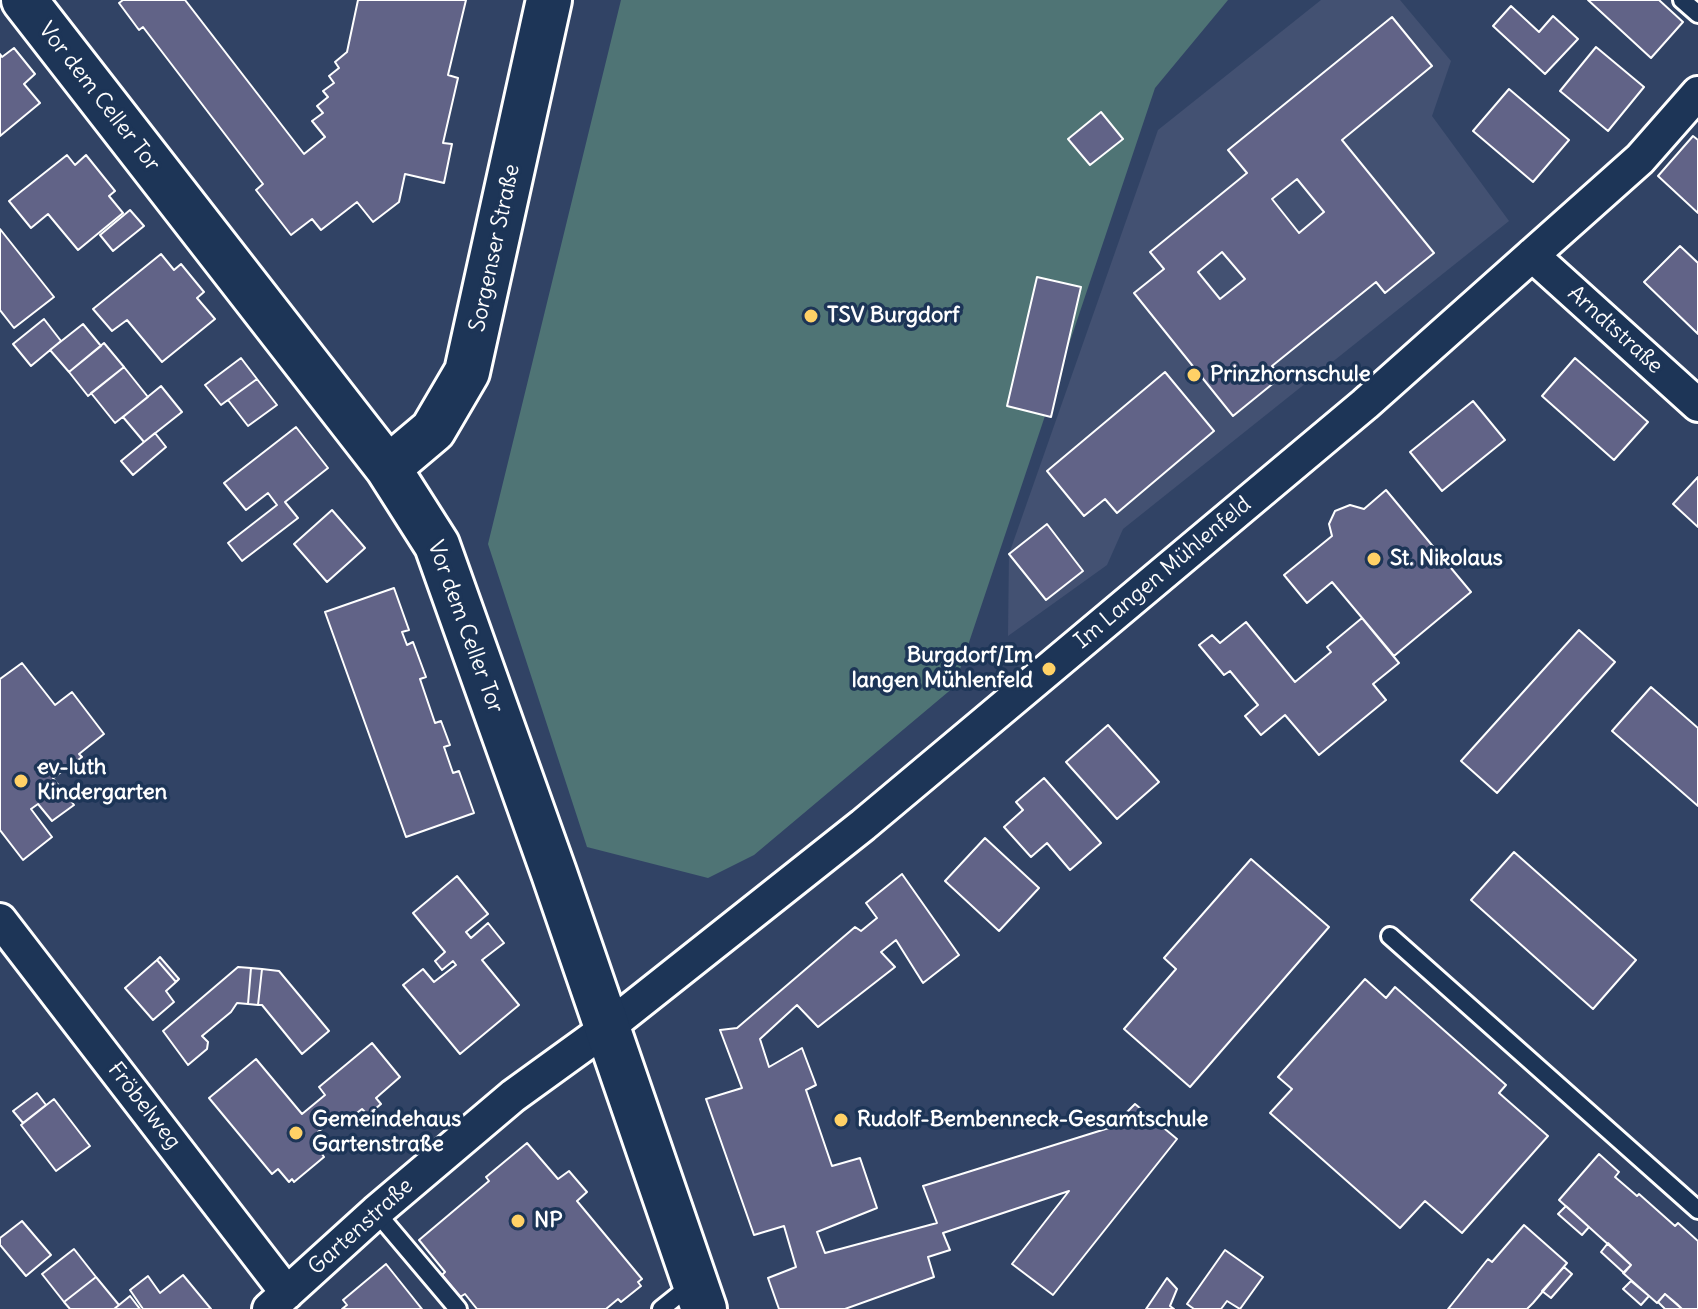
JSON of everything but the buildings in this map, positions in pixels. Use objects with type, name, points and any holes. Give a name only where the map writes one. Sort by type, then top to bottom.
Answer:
[{"type":"main road","name":"Vor dem Celler Tor","points":[[24,0],[388,468],[437,545],[549,858],[699,1295]]},
{"type":"main road","name":"Sorgenser Straße","points":[[388,468],[433,430],[467,372],[549,0]]},
{"type":"street","name":"Im Langen Mühlenfeld","points":[[607,1028],[933,767],[1365,404],[1640,159],[1698,93]]},
{"type":"street","name":"Arndtstraße","points":[[1532,255],[1698,405]]},
{"type":"street","name":"Fröbelweg","points":[[0,920],[278,1301]]},
{"type":"street","name":"Gartenstraße","points":[[278,1301],[376,1212],[513,1096],[607,1028]]},
{"type":"lane","points":[[1682,0],[1698,14]]},
{"type":"lane","points":[[1390,936],[1698,1210]]},
{"type":"lane","points":[[376,1212],[458,1309]]},
{"type":"lane","points":[[661,1309],[699,1295]]},
{"type":"shaded area","name":"Prinzhornschule","points":[[1321,0],[1400,0],[1451,61],[1432,116],[1509,221],[1123,529],[1107,565],[1008,636],[1009,554],[1158,130]]},
{"type":"green space","name":"TSV Burgdorf","points":[[621,0],[1228,0],[1155,88],[954,687],[754,855],[708,878],[587,847],[488,544]]},
{"type":"place","name":"TSV Burgdorf","points":[[811,316]]},
{"type":"place","name":"Prinzhornschule","points":[[1194,375]]},
{"type":"place","name":"St. Nikolaus","points":[[1374,559]]},
{"type":"place","name":"Burgdorf/Im langen Mühlenfeld","points":[[1049,669]]},
{"type":"place","name":"ev-luth Kindergarten","points":[[21,781]]},
{"type":"place","name":"Rudolf-Bembenneck-Gesamtschule","points":[[841,1120]]},
{"type":"place","name":"Gemeindehaus Gartenstraße","points":[[296,1133]]},
{"type":"place","name":"NP","points":[[518,1221]]}]
